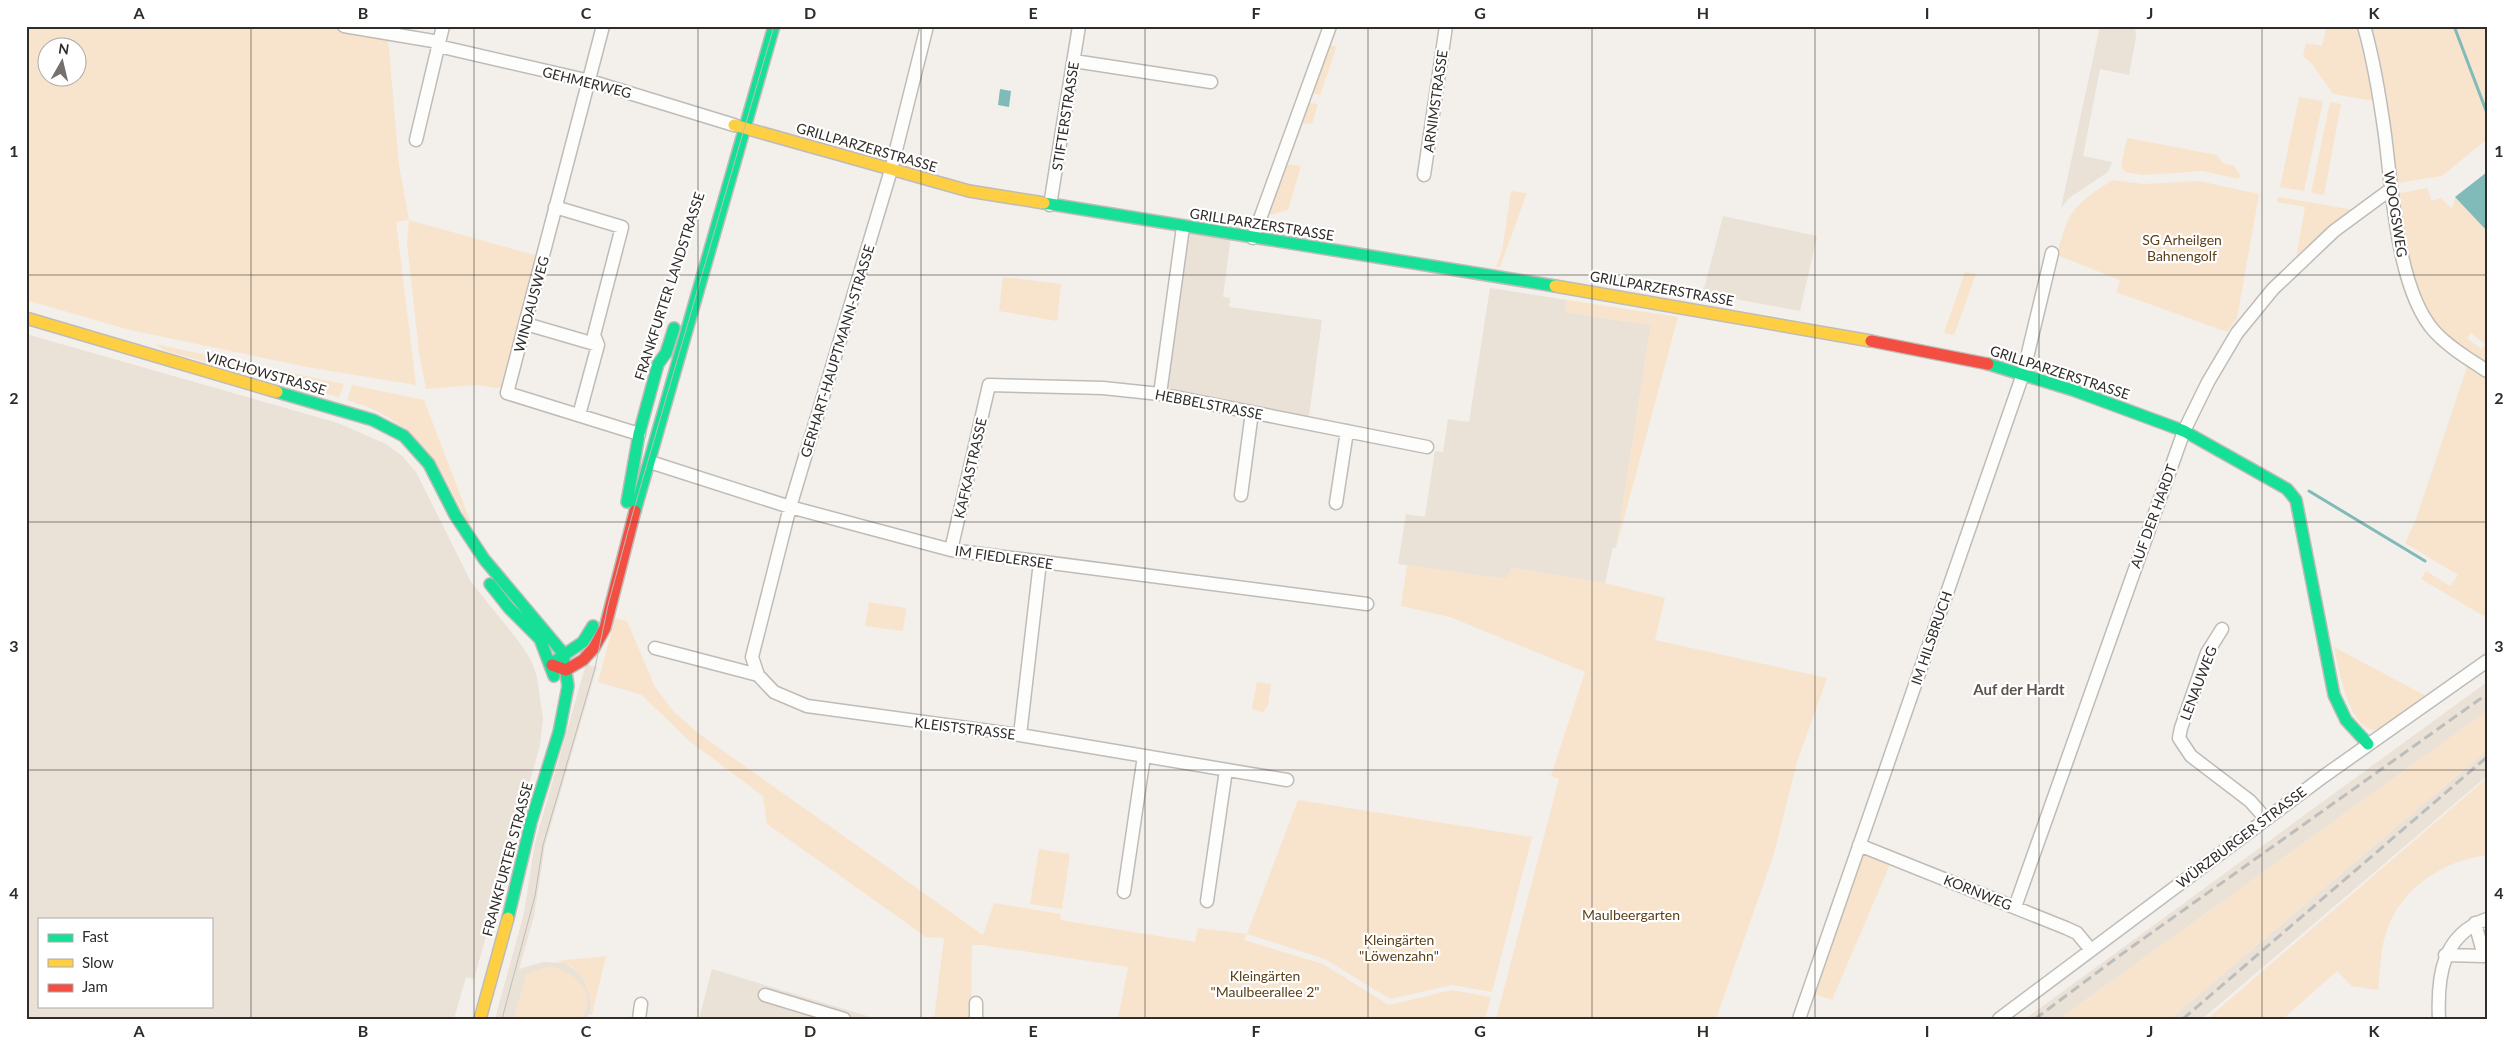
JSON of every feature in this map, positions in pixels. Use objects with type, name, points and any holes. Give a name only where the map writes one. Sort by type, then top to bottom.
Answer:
[{"type":"street","name":"GEHMERWEG","points":[[344,26],[438,44],[590,81],[739,127]]},
{"type":"street","points":[[416,140],[443,26]]},
{"type":"street","name":"WINDAUSWEG","points":[[602,26],[590,81],[507,392],[639,434]]},
{"type":"street","name":"FRANKFURTER LANDSTRASSE","points":[[566,670],[582,660],[594,648],[605,628],[615,584],[650,462],[739,127],[763,26]]},
{"type":"street","name":"FRANKFURTER LANDSTRASSE","points":[[707,218],[774,26]]},
{"type":"street","name":"GERHART-HAUPTMANN-STRASSE","points":[[758,676],[752,658],[790,507],[891,170],[926,26]]},
{"type":"street","name":"STIFTERSTRASSE","points":[[1050,205],[1079,26]]},
{"type":"street","points":[[1253,238],[1330,26]]},
{"type":"street","name":"ARNIMSTRASSE","points":[[1424,175],[1446,26]]},
{"type":"street","name":"WOOGSWEG","points":[[2364,26],[2381,109],[2400,251],[2424,316],[2435,332],[2453,348],[2487,371]]},
{"type":"street","points":[[1074,61],[1211,82]]},
{"type":"street","name":"GRILLPARZERSTRASSE","points":[[739,127],[969,191],[1676,305],[1946,354],[2023,374],[2184,431],[2287,489],[2296,500],[2334,695],[2346,720],[2368,744]]},
{"type":"street","name":"AUF DER HARDT","points":[[2015,907],[2184,431],[2208,382],[2237,333],[2273,289],[2334,231],[2392,189]]},
{"type":"street","points":[[555,207],[622,227],[594,335],[598,345],[579,415]]},
{"type":"street","points":[[1160,394],[1183,227]]},
{"type":"street","name":"IM HILSBRUCH","points":[[1798,1019],[2023,374],[2052,253]]},
{"type":"street","name":"VIRCHOWSTRASSE","points":[[26,318],[374,420],[390,427],[410,442],[430,464],[455,515],[464,540],[479,568],[508,608],[540,639],[552,665]]},
{"type":"street","name":"FRANKFURTER LANDSTRASSE","points":[[612,550],[631,485],[639,434],[658,364],[666,353],[676,319]]},
{"type":"street","points":[[526,324],[598,345]]},
{"type":"street","name":"HEBBELSTRASSE","points":[[989,385],[1103,388],[1160,394],[1427,447]]},
{"type":"street","name":"KAFKASTRASSE","points":[[951,550],[989,385]]},
{"type":"street","points":[[1242,496],[1252,412]]},
{"type":"street","points":[[1336,503],[1347,431]]},
{"type":"street","points":[[635,457],[650,462]]},
{"type":"street","name":"IM FIEDLERSEE","points":[[650,462],[790,507],[951,550],[1367,604]]},
{"type":"street","name":"VIRCHOWSTRASSE","points":[[455,515],[484,559],[544,627],[562,653]]},
{"type":"street","points":[[1020,735],[1040,562]]},
{"type":"street","points":[[566,670],[552,665],[562,653],[588,639],[595,617]]},
{"type":"street","name":"LENAUWEG","points":[[2222,629],[2207,653],[2181,728],[2180,738],[2191,756],[2250,801],[2266,819]]},
{"type":"street","name":"KLEISTSTRASSE","points":[[655,648],[758,676],[774,692],[807,706],[1020,735],[1287,780]]},
{"type":"street","name":"FRANKFURTER STRASSE","points":[[480,1019],[518,880],[531,822],[559,732],[568,686],[562,653]]},
{"type":"street","name":"WÜRZBURGER STRASSE","points":[[1999,1019],[2368,744],[2487,661]]},
{"type":"street","name":"FRANKFURTER STRASSE","points":[[552,665],[563,707]]},
{"type":"street","points":[[1124,892],[1121,868],[1144,756]]},
{"type":"street","points":[[1207,901],[1226,770]]},
{"type":"street","name":"KORNWEG","points":[[1859,845],[2077,933],[2091,950]]},
{"type":"street","points":[[2439,1019],[2445,955],[2458,936],[2481,921],[2484,956],[2445,955]]},
{"type":"street","points":[[765,995],[844,1019]]},
{"type":"street","points":[[639,1019],[641,1004]]},
{"type":"street","points":[[976,1004],[976,1019]]},
{"type":"shaded area","points":[[2100,26],[2135,26],[2136,37],[2129,75],[2100,69],[2083,156],[2112,162],[2108,172],[2069,198],[2061,208]]},
{"type":"shaded area","points":[[1723,216],[1817,236],[1800,311],[1703,293]]},
{"type":"shaded area","points":[[1183,227],[1231,235],[1223,297],[1230,298],[1229,307],[1322,320],[1308,423],[1160,394]]},
{"type":"shaded area","points":[[1490,288],[1567,300],[1565,312],[1651,325],[1616,548],[1613,547],[1605,583],[1512,568],[1506,579],[1398,564],[1406,514],[1425,517],[1435,451],[1443,452],[1448,419],[1469,422]]},
{"type":"shaded area","points":[[26,334],[338,423],[386,444],[402,456],[416,472],[471,582],[520,643],[531,660],[537,677],[543,718],[540,745],[474,979],[466,977],[454,1019],[26,1019]]},
{"type":"shaded area","points":[[586,664],[597,667],[545,845],[534,916],[519,969],[543,962],[565,963],[579,973],[588,986],[592,1015],[589,1014],[587,1019],[581,1019],[583,1015],[527,973],[514,1019],[495,1019],[524,913],[535,843]]},
{"type":"shaded area","points":[[2487,682],[2487,711],[2059,1019],[2025,1019]]},
{"type":"shaded area","points":[[2487,750],[2487,776],[2202,1019],[2170,1019]]},
{"type":"shaded area","points":[[712,969],[877,1019],[699,1019]]},
{"type":"green space","points":[[26,26],[387,26],[399,165],[409,220],[396,222],[416,385],[307,367],[130,330],[26,300]]},
{"type":"green space","points":[[2327,26],[2359,26],[2374,101],[2333,94],[2312,64],[2303,56],[2306,43],[2322,46]]},
{"type":"green space","points":[[2370,26],[2487,26],[2487,139],[2442,176],[2397,183],[2387,109]]},
{"type":"green space","points":[[1328,45],[1337,46],[1320,95],[1311,93]]},
{"type":"green space","points":[[2299,97],[2323,101],[2304,191],[2280,187]]},
{"type":"green space","points":[[2330,102],[2341,104],[2324,195],[2311,193]]},
{"type":"green space","points":[[1307,103],[1318,104],[1312,124],[1301,123]]},
{"type":"green space","points":[[2127,138],[2217,155],[2223,163],[2234,166],[2240,175],[2239,179],[2203,171],[2143,175],[2125,172],[2121,166]]},
{"type":"green space","points":[[1286,164],[1301,166],[1288,210],[1269,215]]},
{"type":"green space","name":"SG Arheilgen Bahnengolf","points":[[2112,180],[2143,184],[2199,181],[2259,194],[2237,318],[2227,332],[2116,292],[2120,280],[2057,255],[2065,227],[2074,210],[2080,203]]},
{"type":"green space","points":[[2427,188],[2432,201],[2441,198],[2452,209],[2455,197],[2487,231],[2487,366],[2449,339],[2428,315],[2420,299],[2408,264],[2396,194]],"holes":[[[2471,333],[2485,344],[2481,349],[2467,338]]]},
{"type":"green space","points":[[1511,191],[1527,193],[1500,267],[1496,267],[1502,251]]},
{"type":"green space","points":[[2278,197],[2354,210],[2330,227],[2296,258],[2305,207],[2277,202]]},
{"type":"green space","points":[[409,220],[538,256],[504,385],[498,388],[476,385],[426,389],[419,353],[407,242]]},
{"type":"green space","points":[[1965,272],[1976,274],[1954,335],[1944,333]]},
{"type":"green space","points":[[1003,277],[1061,284],[1057,321],[999,311]]},
{"type":"green space","points":[[1567,300],[1678,317],[1616,548],[1651,325],[1565,312]]},
{"type":"green space","points":[[155,344],[344,384],[339,397],[165,351]]},
{"type":"green space","points":[[2468,364],[2487,376],[2487,618],[2421,579],[2426,571],[2450,586],[2458,575],[2405,543],[2415,522]]},
{"type":"green space","points":[[352,385],[424,400],[471,523],[468,525],[436,464],[409,432],[392,419],[347,400]]},
{"type":"green space","name":"Maulbeergarten","points":[[1407,565],[1505,579],[1512,568],[1605,583],[1665,598],[1655,640],[1827,678],[1797,762],[1774,854],[1716,1019],[1496,1019],[1559,779],[1551,776],[1585,672],[1450,617],[1401,606]]},
{"type":"green space","points":[[869,602],[906,608],[903,631],[865,626]]},
{"type":"green space","name":"Kleingärten \"Maulbeerallee 2\"","points":[[615,618],[627,621],[655,687],[674,712],[698,733],[983,935],[994,903],[1061,914],[1060,920],[1195,942],[1198,928],[1247,934],[1244,940],[1323,964],[1389,1005],[1452,990],[1491,997],[1485,1019],[1118,1019],[1128,967],[972,945],[971,1019],[934,1019],[944,938],[926,937],[767,824],[763,796],[688,740],[642,695],[598,682]]},
{"type":"green space","points":[[2334,647],[2426,696],[2393,722],[2381,728],[2371,729],[2362,724],[2354,714],[2343,685]]},
{"type":"green space","points":[[1257,682],[1271,684],[1268,706],[1263,713],[1252,709]]},
{"type":"green space","points":[[2487,711],[2487,750],[2170,1019],[2059,1019]]},
{"type":"green space","points":[[2487,778],[2487,855],[2470,858],[2437,872],[2422,882],[2398,907],[2384,940],[2378,990],[2352,986],[2337,971],[2283,1019],[2207,1019]]},
{"type":"green space","name":"Kleingärten \"Löwenzahn\"","points":[[1298,800],[1532,837],[1492,992],[1452,985],[1390,999],[1325,959],[1247,934]]},
{"type":"green space","points":[[1039,849],[1070,854],[1062,909],[1030,904]]},
{"type":"green space","points":[[1868,853],[1891,862],[1832,1000],[1812,993],[1860,858]]},
{"type":"green space","points":[[606,956],[592,1015],[584,981],[574,968],[557,961]]},
{"type":"green space","points":[[551,966],[576,978],[586,992],[586,1009],[581,1019],[514,1019],[527,973]]},
{"type":"water","points":[[1000,89],[1011,91],[1009,107],[998,105]]},
{"type":"water","points":[[2487,172],[2487,231],[2455,197]]},
{"type":"waterway","points":[[2454,26],[2487,113]]},
{"type":"waterway","points":[[2309,491],[2425,561]]},
{"type":"tram line","points":[[502,1019],[535,896],[543,845],[595,668],[608,605],[632,516],[774,26]]},
{"type":"railway","points":[[2035,1019],[2119,956],[2487,694]]},
{"type":"railway","points":[[2183,1019],[2487,757]]},
{"type":"traffic: fast","points":[[635,511],[774,26]]},
{"type":"traffic: fast","points":[[1044,203],[1555,286]]},
{"type":"traffic: fast","points":[[627,502],[639,434],[658,364],[666,353],[674,328]]},
{"type":"traffic: fast","points":[[1988,364],[2073,390],[2184,431],[2287,489],[2296,500],[2334,695],[2346,720],[2368,744]]},
{"type":"traffic: fast","points":[[277,392],[373,420],[404,436],[429,464],[455,515],[484,559],[563,653],[568,686],[559,732],[531,822],[508,918]]},
{"type":"traffic: fast","points":[[490,584],[509,608],[540,639],[554,676]]},
{"type":"traffic: fast","points":[[555,661],[583,642],[593,626]]},
{"type":"traffic: slow","points":[[734,125],[969,191],[1044,203]]},
{"type":"traffic: slow","points":[[1555,286],[1871,341]]},
{"type":"traffic: slow","points":[[26,318],[277,392]]},
{"type":"traffic: slow","points":[[480,1019],[508,918]]},
{"type":"traffic: jam","points":[[1871,341],[1988,364]]},
{"type":"traffic: jam","points":[[552,665],[566,670],[583,660],[594,648],[605,628],[635,511]]},
{"type":"district","name":"Auf der Hardt","points":[[2019,689]]}]
